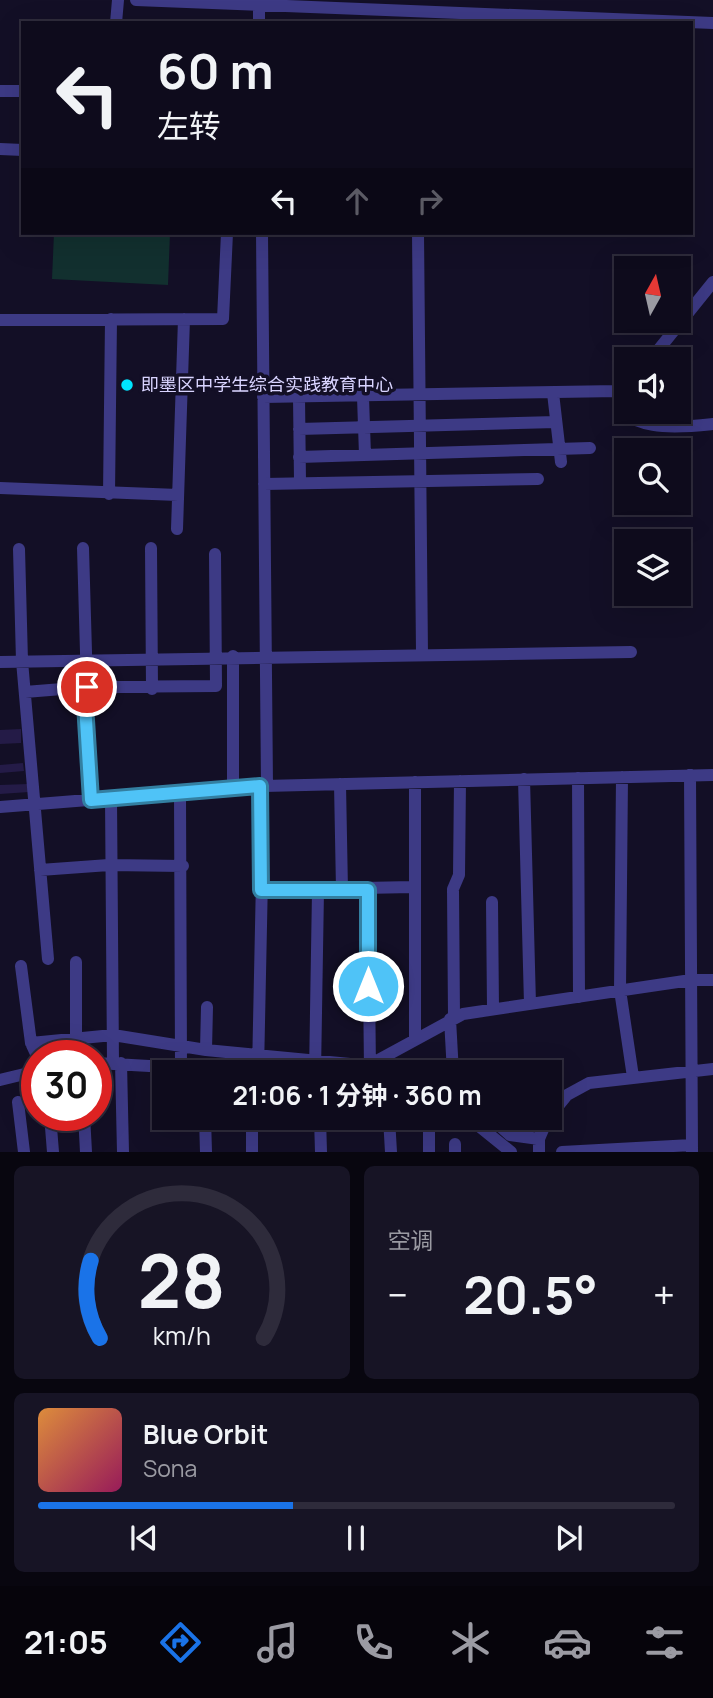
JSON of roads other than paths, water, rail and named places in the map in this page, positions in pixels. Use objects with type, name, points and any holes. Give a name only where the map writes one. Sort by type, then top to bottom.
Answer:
[{"type":"street","points":[[116,21],[118,0]]},
{"type":"street","points":[[136,0],[255,2],[416,16],[628,21]]},
{"type":"street","points":[[255,2],[260,21]]},
{"type":"street","points":[[693,23],[713,23]]},
{"type":"street","points":[[0,91],[21,92]]},
{"type":"street","points":[[0,149],[21,150]]},
{"type":"street","points":[[0,320],[223,319],[227,235]]},
{"type":"street","points":[[256,1060],[266,655],[261,235]]},
{"type":"street","points":[[418,235],[422,654]]},
{"type":"street","points":[[661,347],[713,282]]},
{"type":"street","points":[[109,494],[111,319]]},
{"type":"street","points":[[177,529],[184,319]]},
{"type":"street","points":[[263,397],[420,397],[614,389]]},
{"type":"street","points":[[553,393],[560,455]]},
{"type":"street","points":[[299,397],[300,482]]},
{"type":"street","points":[[363,397],[365,455]]},
{"type":"street","points":[[299,429],[556,422]]},
{"type":"street","points":[[652,424],[713,424]]},
{"type":"street","points":[[299,457],[560,455],[590,448]]},
{"type":"street","points":[[264,484],[538,480]]},
{"type":"street","points":[[0,488],[178,495]]},
{"type":"street","points":[[83,548],[85,688],[91,800]]},
{"type":"street","points":[[151,548],[152,689]]},
{"type":"street","points":[[19,549],[22,661],[48,959]]},
{"type":"street","points":[[25,692],[85,688],[216,686],[215,554]]},
{"type":"street","points":[[0,662],[266,655],[631,652]]},
{"type":"street","points":[[233,656],[233,788]]},
{"type":"street","points":[[562,1152],[692,1148],[690,775]]},
{"type":"street","points":[[0,807],[263,786],[713,775]]},
{"type":"street","points":[[622,777],[620,990],[633,1077]]},
{"type":"street","points":[[579,778],[579,996]]},
{"type":"street","points":[[524,779],[530,1004]]},
{"type":"street","points":[[453,1060],[453,889],[459,875],[460,781]]},
{"type":"street","points":[[415,782],[415,1039]]},
{"type":"street","points":[[340,784],[342,890]]},
{"type":"street","points":[[180,793],[183,866],[182,1055]]},
{"type":"street","points":[[111,798],[113,1049],[117,1063],[123,1152]]},
{"type":"street","points":[[40,870],[113,865],[183,866]]},
{"type":"street","points":[[261,890],[318,891],[413,887]]},
{"type":"street","points":[[368,890],[368,1060]]},
{"type":"street","points":[[315,1060],[318,891]]},
{"type":"street","points":[[492,902],[494,1009]]},
{"type":"street","points":[[76,962],[76,1038]]},
{"type":"street","points":[[21,966],[31,1040]]},
{"type":"street","points":[[382,1060],[452,1018],[620,990],[691,980],[713,980]]},
{"type":"street","points":[[206,1050],[207,1007]]},
{"type":"street","points":[[58,1040],[113,1035],[182,1055],[190,1060]]},
{"type":"street","points":[[112,1063],[206,1050],[239,1060]]},
{"type":"street","points":[[562,1100],[578,1087],[691,1069],[713,1069]]},
{"type":"street","points":[[0,1080],[21,1075]]},
{"type":"street","points":[[18,1101],[24,1152]]},
{"type":"street","points":[[205,1130],[206,1152]]},
{"type":"street","points":[[252,1130],[252,1152]]},
{"type":"street","points":[[320,1130],[321,1152]]},
{"type":"street","points":[[390,1130],[391,1152]]},
{"type":"street","points":[[429,1130],[429,1152]]},
{"type":"street","points":[[483,1130],[511,1152]]},
{"type":"street","points":[[504,1130],[510,1135],[539,1145]]},
{"type":"street","points":[[51,1131],[53,1152]]},
{"type":"street","points":[[85,1131],[86,1152]]},
{"type":"place","name":"即墨区中学生综合实践教育中心","points":[[127,385]]}]
